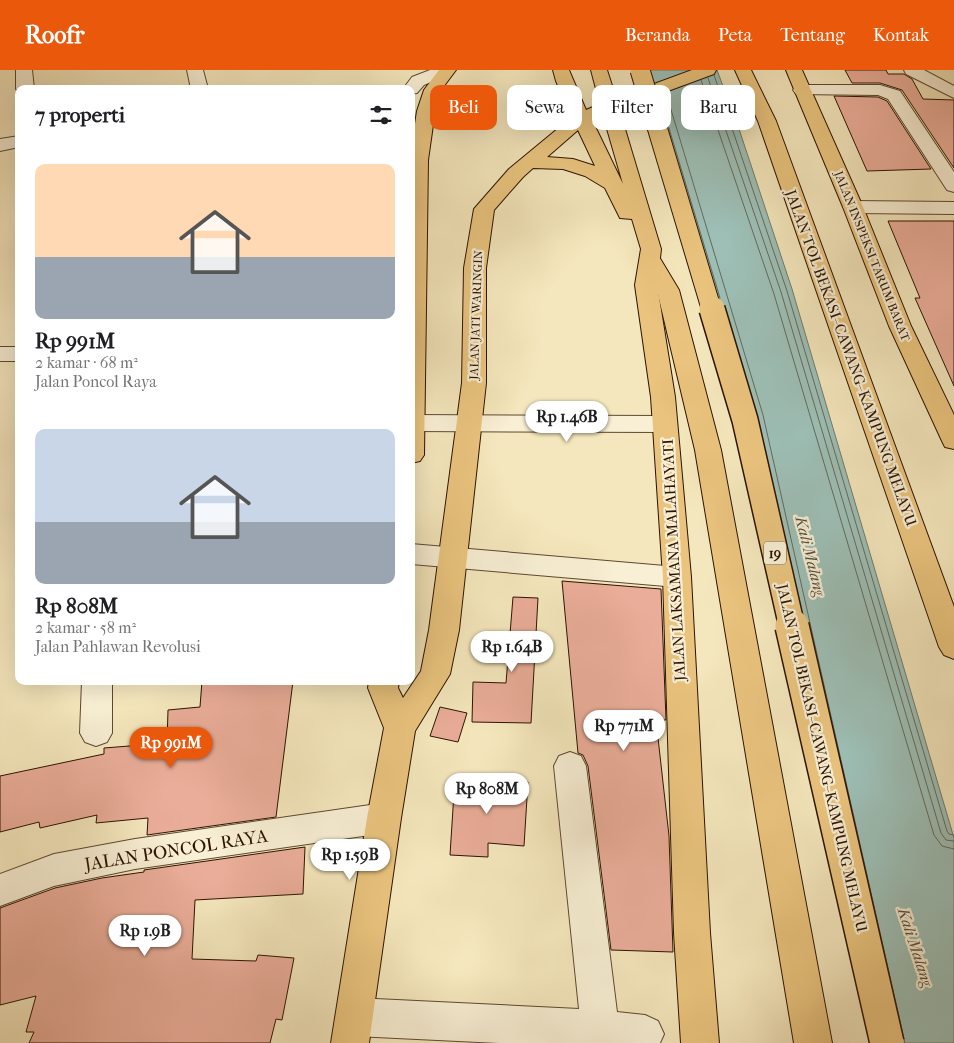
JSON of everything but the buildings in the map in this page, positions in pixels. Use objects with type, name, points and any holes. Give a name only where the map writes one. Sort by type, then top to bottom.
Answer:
[{"type":"main road","points":[[415,213],[419,160],[426,110],[433,90],[446,70]]},
{"type":"main road","points":[[561,70],[566,85]]},
{"type":"main road","name":"JALAN LAKSAMANA MALAHAYATI","points":[[599,70],[604,85]]},
{"type":"main road","name":"JALAN JATI WARINGIN","points":[[639,83],[708,70]]},
{"type":"main road","name":"JALAN TOL BEKASI–CAWANG–KAMPUNG MELAYU","points":[[743,70],[767,121],[954,647]]},
{"type":"main road","name":"JALAN INSPEKSI TARUM BARAT","points":[[794,70],[853,207],[900,326],[954,441]]},
{"type":"main road","name":"JALAN TOL BEKASI–CAWANG–KAMPUNG MELAYU","points":[[639,83],[745,420],[887,1043]]},
{"type":"main road","name":"JALAN JATI WARINGIN","points":[[582,118],[592,114]]},
{"type":"main road","points":[[582,118],[641,242],[668,290],[708,450],[813,1043]]},
{"type":"main road","name":"JALAN JATI WARINGIN","points":[[400,728],[435,674],[444,630],[451,557],[474,383],[475,268],[484,209],[516,173],[566,130]]},
{"type":"main road","name":"JALAN LAKSAMANA MALAHAYATI","points":[[617,130],[651,250],[646,285],[663,397],[677,577],[692,933],[700,1043]]},
{"type":"main road","points":[[527,163],[554,161],[576,164],[595,171],[613,185]]},
{"type":"main road","points":[[352,1030],[384,818],[400,728],[383,685]]},
{"type":"street","points":[[24,70],[25,85]]},
{"type":"street","points":[[194,70],[199,85]]},
{"type":"street","points":[[414,85],[418,81],[446,70]]},
{"type":"street","points":[[912,70],[954,93]]},
{"type":"street","points":[[802,90],[880,90],[894,94],[954,186]]},
{"type":"street","points":[[0,145],[15,142]]},
{"type":"street","points":[[853,207],[954,208]]},
{"type":"street","points":[[0,354],[15,354]]},
{"type":"street","points":[[415,423],[665,424]]},
{"type":"street","points":[[415,554],[677,577]]},
{"type":"street","points":[[96,733],[97,685]]},
{"type":"street","points":[[570,766],[600,1029]]},
{"type":"street","name":"JALAN PONCOL RAYA","points":[[0,890],[54,870],[135,854],[384,818]]},
{"type":"street","points":[[352,1030],[600,1029],[644,1034]]},
{"type":"water","name":"Kali Malang","points":[[640,70],[717,70],[723,85],[681,85],[681,130],[739,130],[792,289],[954,838],[954,1043],[887,1043],[745,420],[658,130],[671,130],[671,85],[644,85]]}]
